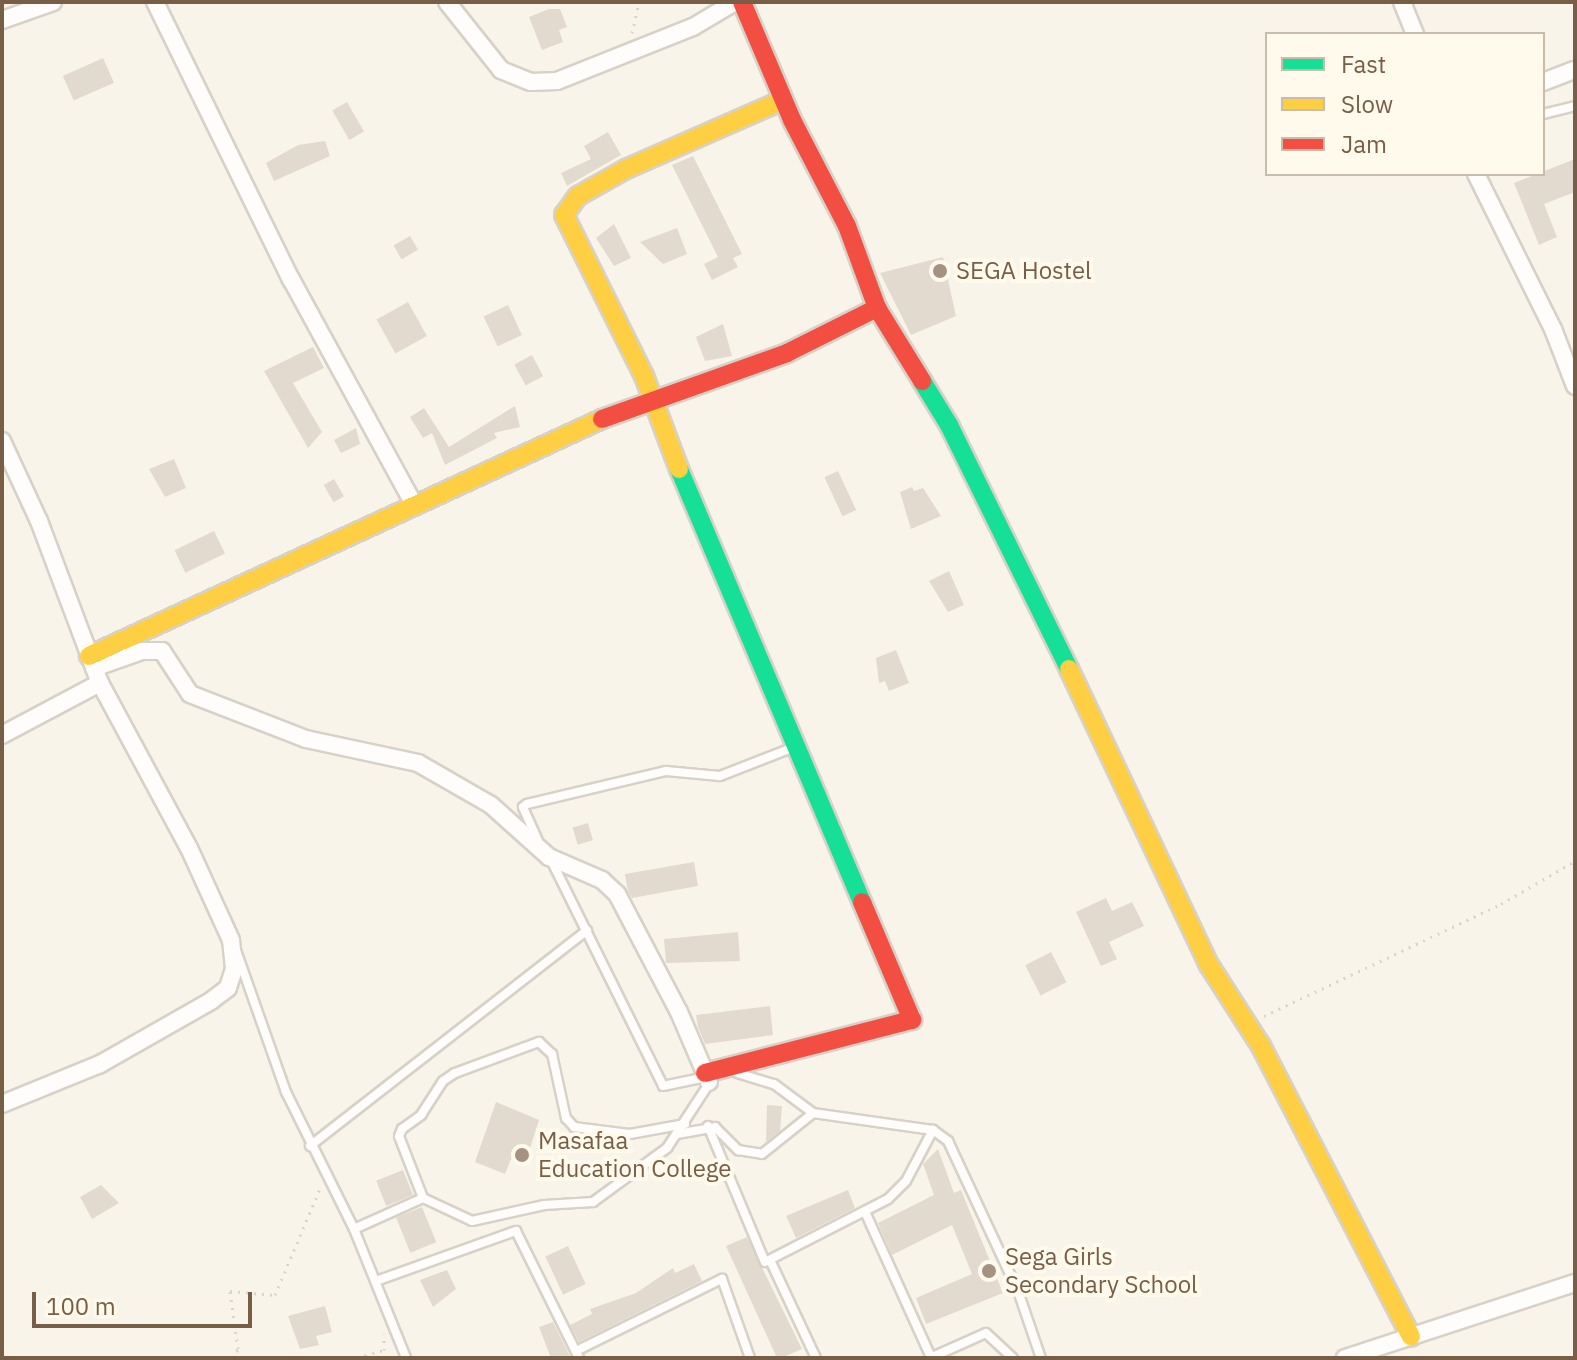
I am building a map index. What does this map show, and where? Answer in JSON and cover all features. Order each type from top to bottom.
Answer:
[{"type":"street","points":[[2,20],[53,2]]},
{"type":"street","points":[[155,2],[291,279],[415,506]]},
{"type":"street","points":[[447,2],[501,70],[531,82],[557,81],[693,27],[735,2]]},
{"type":"street","points":[[742,2],[783,100],[847,226],[877,308],[949,425],[1191,919],[1209,965],[1249,1026],[1411,1337]]},
{"type":"street","points":[[1402,2],[1414,32]]},
{"type":"street","points":[[1545,81],[1575,70]]},
{"type":"street","points":[[95,669],[142,651],[162,651],[190,694],[306,739],[418,763],[491,805],[547,855],[602,880],[617,894],[679,1012],[707,1077],[912,1021],[701,527],[620,321],[568,230],[564,215],[569,204],[661,152],[783,100]]},
{"type":"street","points":[[1477,176],[1553,329],[1575,386]]},
{"type":"street","points":[[2,735],[95,669],[415,506],[567,432],[787,353],[877,308]]},
{"type":"street","points":[[2,441],[39,521],[95,669],[189,848],[231,940],[234,979],[211,1001],[100,1064],[2,1104]]},
{"type":"street","points":[[1345,1358],[1575,1283]]},
{"type":"lane","points":[[1545,114],[1575,106]]},
{"type":"lane","points":[[796,747],[720,776],[666,771],[523,807],[663,1086],[726,1074],[762,1078],[813,1113],[933,1130],[959,1158],[1041,1358]]},
{"type":"lane","points":[[310,1146],[587,930]]},
{"type":"lane","points":[[231,940],[310,1146],[354,1229],[406,1358]]},
{"type":"lane","points":[[685,1124],[630,1134],[574,1127],[566,1118],[552,1054],[539,1042],[455,1073],[443,1081],[421,1115],[402,1129],[399,1136],[423,1198],[472,1221],[544,1205],[593,1202],[677,1134],[685,1124],[707,1077]]},
{"type":"lane","points":[[677,1134],[708,1126],[718,1129],[738,1150],[762,1154],[813,1113]]},
{"type":"lane","points":[[708,1126],[739,1209],[751,1222],[765,1262],[866,1214],[906,1181],[933,1130]]},
{"type":"lane","points":[[354,1229],[423,1198]]},
{"type":"lane","points":[[866,1214],[930,1358],[986,1333],[1013,1358]]},
{"type":"lane","points":[[376,1281],[514,1230],[578,1355],[722,1279],[750,1358]]},
{"type":"lane","points":[[770,1260],[816,1358]]},
{"type":"path","points":[[629,51],[639,2]]},
{"type":"path","points":[[1249,1026],[1501,904],[1575,861]]},
{"type":"path","points":[[232,1358],[238,1349],[230,1291],[275,1295],[326,1174]]},
{"type":"path","points":[[357,1358],[384,1350],[383,1322]]},
{"type":"building","points":[[549,9],[560,9],[567,27],[559,30],[563,42],[542,50],[529,17]]},
{"type":"building","points":[[103,58],[114,83],[74,101],[63,76]]},
{"type":"building","points":[[347,102],[364,131],[349,140],[332,110]]},
{"type":"building","points":[[608,132],[621,155],[567,186],[561,173],[591,159],[584,146]]},
{"type":"building","points":[[325,141],[330,156],[274,181],[266,163],[298,145]]},
{"type":"building","points":[[693,156],[742,254],[733,258],[738,267],[712,280],[704,264],[718,257],[672,165]]},
{"type":"building","points":[[1575,159],[1575,192],[1544,204],[1557,237],[1539,245],[1514,183],[1532,176],[1545,176],[1545,171]]},
{"type":"building","points":[[614,224],[631,258],[614,266],[596,238]]},
{"type":"building","points":[[677,228],[687,254],[663,264],[640,242]]},
{"type":"building","points":[[410,236],[418,250],[402,259],[394,245]]},
{"type":"building","points":[[943,257],[956,316],[911,335],[880,273]]},
{"type":"building","points":[[408,302],[427,336],[395,354],[377,319]]},
{"type":"building","points":[[508,305],[522,335],[497,346],[484,316]]},
{"type":"building","points":[[723,324],[732,356],[705,361],[696,337]]},
{"type":"building","points":[[313,347],[324,368],[293,383],[322,432],[308,448],[264,371]]},
{"type":"building","points":[[532,355],[543,376],[526,386],[514,364]]},
{"type":"building","points":[[515,406],[520,427],[494,433],[497,438],[445,465],[432,433],[423,438],[410,417],[424,408],[449,447]]},
{"type":"building","points":[[356,428],[360,444],[341,453],[334,440]]},
{"type":"building","points":[[174,459],[186,488],[165,497],[149,469]]},
{"type":"building","points":[[838,471],[856,510],[843,516],[824,477]]},
{"type":"building","points":[[334,479],[344,496],[334,502],[324,485]]},
{"type":"building","points":[[912,487],[914,491],[923,488],[941,516],[911,529],[900,492]]},
{"type":"building","points":[[214,531],[225,553],[185,573],[174,550]]},
{"type":"building","points":[[949,571],[964,605],[948,612],[929,581]]},
{"type":"building","points":[[896,650],[909,683],[889,691],[885,681],[879,683],[876,658]]},
{"type":"building","points":[[588,823],[593,840],[578,845],[573,827]]},
{"type":"building","points":[[694,862],[698,886],[632,898],[628,892],[625,874]]},
{"type":"building","points":[[1106,898],[1112,911],[1132,902],[1144,926],[1109,942],[1117,959],[1101,966],[1076,912]]},
{"type":"building","points":[[738,932],[740,961],[666,963],[664,939]]},
{"type":"building","points":[[1051,952],[1066,982],[1041,995],[1025,965]]},
{"type":"building","points":[[770,1006],[773,1035],[705,1044],[696,1015]]},
{"type":"building","points":[[496,1102],[539,1120],[525,1164],[511,1159],[505,1174],[475,1162]]},
{"type":"building","points":[[767,1105],[782,1106],[780,1131],[766,1142]]},
{"type":"building","points":[[938,1149],[954,1193],[961,1190],[1003,1293],[926,1324],[916,1298],[972,1274],[952,1225],[892,1255],[878,1223],[934,1195],[923,1164]]},
{"type":"building","points":[[403,1170],[413,1195],[386,1206],[376,1181]]},
{"type":"building","points":[[101,1185],[119,1203],[92,1219],[80,1197]]},
{"type":"building","points":[[848,1190],[855,1208],[796,1238],[786,1216]]},
{"type":"building","points":[[422,1207],[436,1242],[410,1253],[396,1217]]},
{"type":"building","points":[[747,1237],[802,1349],[781,1358],[777,1358],[726,1246]]},
{"type":"building","points":[[568,1246],[586,1284],[563,1295],[545,1257]]},
{"type":"building","points":[[694,1264],[702,1281],[579,1342],[570,1325],[592,1314],[590,1309],[636,1293],[673,1268],[675,1273]]},
{"type":"building","points":[[447,1270],[456,1289],[433,1307],[420,1280]]},
{"type":"building","points":[[325,1306],[332,1332],[316,1336],[319,1345],[300,1349],[288,1316]]},
{"type":"building","points":[[553,1322],[571,1358],[551,1358],[539,1327]]},
{"type":"traffic: fast","points":[[922,381],[949,425],[1069,669]]},
{"type":"traffic: fast","points":[[679,469],[862,902]]},
{"type":"traffic: slow","points":[[679,469],[644,376],[564,215],[578,196],[626,169],[783,100]]},
{"type":"traffic: slow","points":[[89,656],[602,419]]},
{"type":"traffic: slow","points":[[1069,669],[1209,965],[1261,1046],[1411,1337]]},
{"type":"traffic: jam","points":[[742,2],[792,120],[847,226],[877,308],[922,381]]},
{"type":"traffic: jam","points":[[602,419],[787,353],[877,308]]},
{"type":"traffic: jam","points":[[705,1073],[912,1020],[862,902]]},
{"type":"place","name":"SEGA Hostel","points":[[940,271]]},
{"type":"place","name":"Masafaa Education College","points":[[522,1155]]},
{"type":"place","name":"Sega Girls Secondary School","points":[[989,1271]]}]
